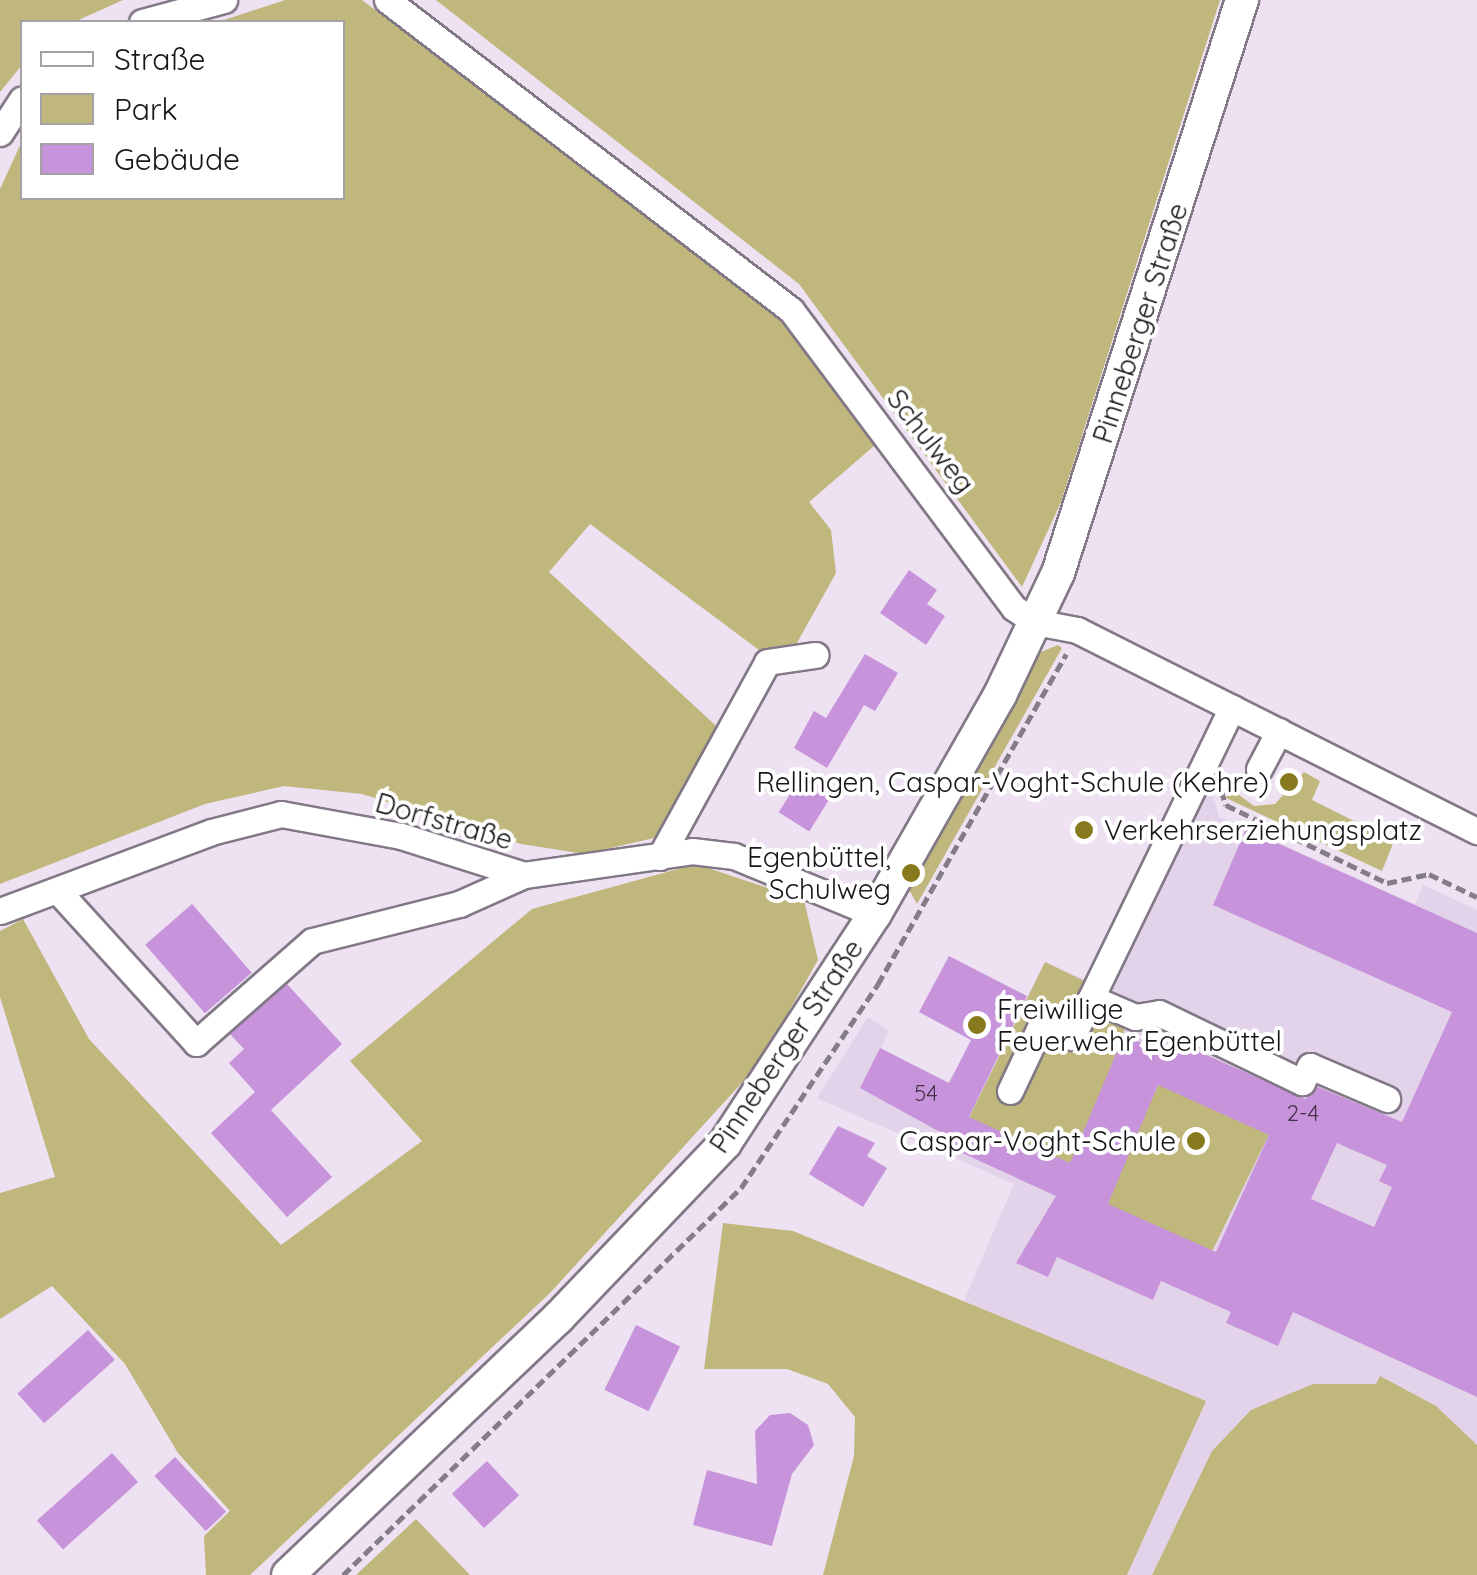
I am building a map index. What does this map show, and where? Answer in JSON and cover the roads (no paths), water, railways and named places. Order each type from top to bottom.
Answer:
[{"type":"main road","name":"Pinneberger Straße","points":[[288,1575],[558,1318],[725,1142],[875,914],[1035,622],[1070,543],[1242,0]]},
{"type":"street","points":[[149,20],[224,0]]},
{"type":"street","name":"Schulweg","points":[[387,0],[791,310],[1014,608],[1035,622],[1076,630],[1477,832]]},
{"type":"street","points":[[0,134],[20,102]]},
{"type":"street","points":[[660,857],[768,662],[814,655]]},
{"type":"street","points":[[1010,1091],[1042,1023],[1072,1037],[1232,708]]},
{"type":"street","points":[[1259,769],[1279,732]]},
{"type":"street","name":"Dorfstraße","points":[[0,912],[280,814],[401,836],[524,875],[660,857],[734,856],[875,914]]},
{"type":"street","points":[[56,890],[196,1043],[312,940],[458,904],[524,875]]},
{"type":"street","points":[[1091,998],[1136,1017],[1159,1013],[1302,1082],[1310,1066],[1386,1100]]},
{"type":"place","name":"Rellingen, Caspar-Voght-Schule (Kehre)","points":[[1289,782]]},
{"type":"place","name":"Verkehrserziehungsplatz","points":[[1084,830]]},
{"type":"place","name":"Egenbüttel, Schulweg","points":[[911,873]]},
{"type":"place","name":"Freiwillige Feuerwehr Egenbüttel","points":[[977,1025]]},
{"type":"place","name":"Caspar-Voght-Schule","points":[[1196,1141]]}]
